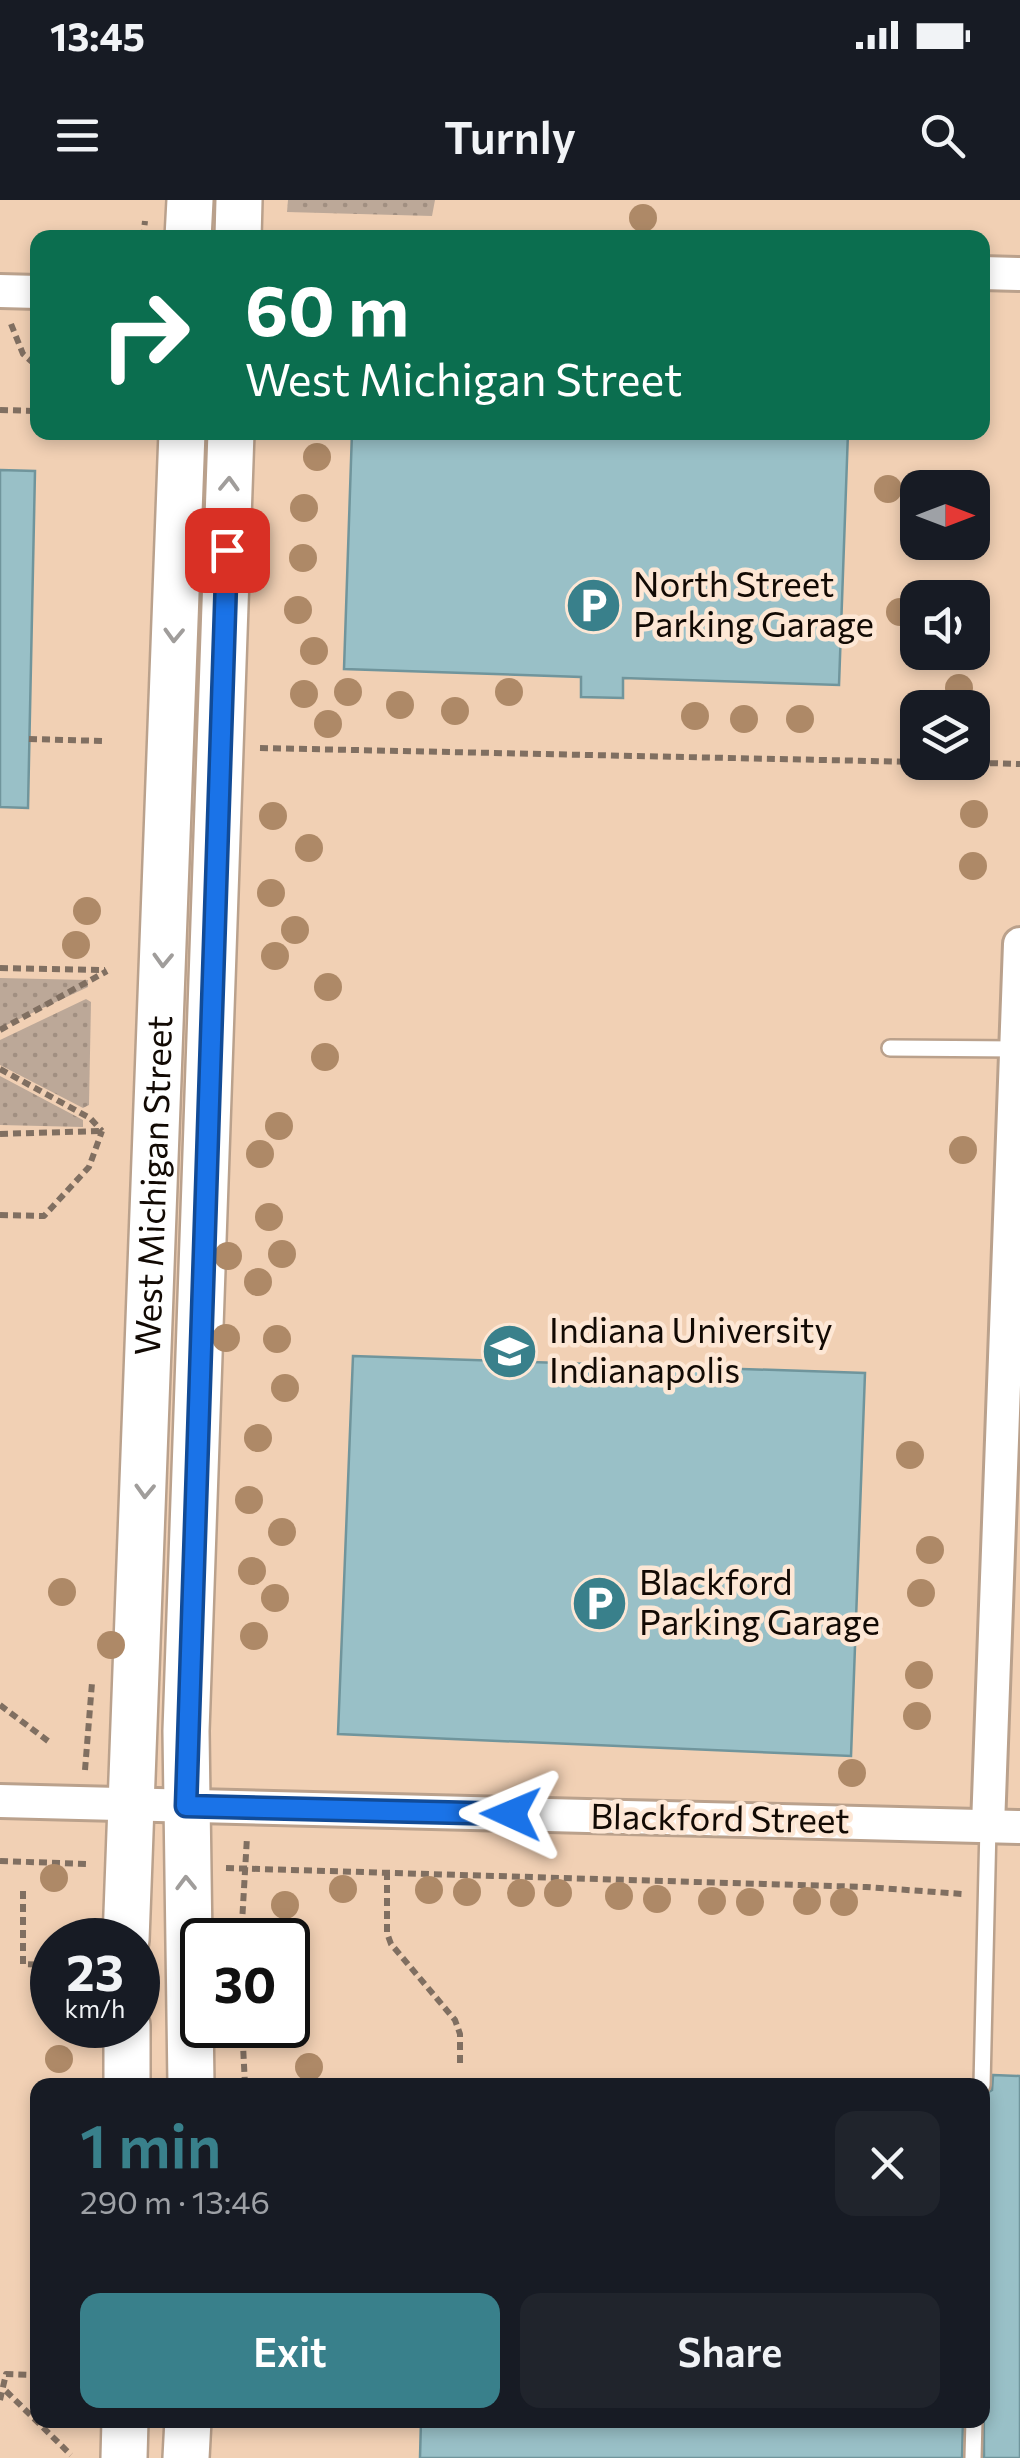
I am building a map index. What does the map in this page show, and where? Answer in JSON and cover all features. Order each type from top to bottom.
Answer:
[{"type":"main road","points":[[188,230],[190,200]]},
{"type":"main road","points":[[238,230],[239,200]]},
{"type":"main road","name":"West Michigan Street","points":[[127,1918],[182,440]]},
{"type":"main road","name":"West Michigan Street","points":[[192,2078],[186,1806],[231,440]]},
{"type":"main road","points":[[127,2048],[127,2078]]},
{"type":"main road","points":[[124,2458],[125,2428]]},
{"type":"main road","points":[[186,2458],[188,2428]]},
{"type":"street","points":[[990,273],[1020,274]]},
{"type":"street","points":[[1004,1827],[1020,944]]},
{"type":"street","name":"Blackford Street","points":[[0,1801],[1004,1827]]},
{"type":"lane","points":[[890,1048],[1018,1049]]},
{"type":"lane","points":[[982,2078],[986,1894],[1004,1827]]},
{"type":"lane","points":[[972,2458],[974,2428]]},
{"type":"path","points":[[16,297],[12,334],[30,357]]},
{"type":"path","points":[[0,410],[30,410]]},
{"type":"path","points":[[30,740],[104,741]]},
{"type":"path","points":[[260,748],[900,762]]},
{"type":"path","points":[[990,763],[1020,764]]},
{"type":"path","points":[[0,968],[106,970],[0,1030]]},
{"type":"path","points":[[0,1069],[90,1118],[102,1131]]},
{"type":"path","points":[[0,1134],[102,1131]]},
{"type":"path","points":[[0,1215],[44,1216],[89,1167],[102,1131]]},
{"type":"path","points":[[85,1778],[90,1702]]},
{"type":"path","points":[[0,1705],[48,1741]]},
{"type":"path","points":[[243,1918],[247,1834]]},
{"type":"path","points":[[0,1861],[98,1864]]},
{"type":"path","points":[[222,1868],[986,1894]]},
{"type":"path","points":[[386,1872],[386,1932],[454,2020],[460,2034],[460,2064]]},
{"type":"path","points":[[23,1891],[23,1964],[30,1964]]},
{"type":"path","points":[[243,2048],[244,2078]]},
{"type":"path","points":[[0,2400],[6,2391],[6,2374],[30,2375]]},
{"type":"path","points":[[6,2391],[30,2414]]},
{"type":"path","points":[[44,2428],[71,2454]]},
{"type":"shaded area","name":"Indiana University Indianapolis","points":[[0,200],[1020,200],[1020,2458],[0,2458]]},
{"type":"shaded area","points":[[288,200],[435,200],[432,216],[287,212]]},
{"type":"shaded area","points":[[199,440],[213,440],[203,731],[189,732]]},
{"type":"shaded area","points":[[0,978],[88,980],[88,987],[0,1028]]},
{"type":"shaded area","points":[[86,999],[91,1002],[89,1105],[83,1108],[0,1065],[0,1040]]},
{"type":"shaded area","points":[[0,1076],[83,1120],[83,1127],[0,1125]]},
{"type":"building","name":"North Street Parking Garage","points":[[352,440],[848,440],[839,685],[623,678],[623,698],[581,697],[581,677],[344,669]]},
{"type":"building","points":[[0,470],[35,471],[28,808],[0,807]]},
{"type":"building","name":"Blackford Parking Garage","points":[[353,1356],[865,1373],[851,1756],[338,1734]]},
{"type":"building","points":[[993,2075],[1020,2076],[1020,2458],[984,2458],[984,2428],[990,2428]]},
{"type":"building","points":[[421,2428],[963,2428],[962,2458],[420,2458]]},
{"type":"place","name":"North Street Parking Garage","points":[[594,605]]},
{"type":"place","name":"Indiana University Indianapolis","points":[[510,1351]]},
{"type":"place","name":"Blackford Parking Garage","points":[[600,1603]]},
{"type":"route","points":[[227,550],[186,1806],[511,1814]]}]
